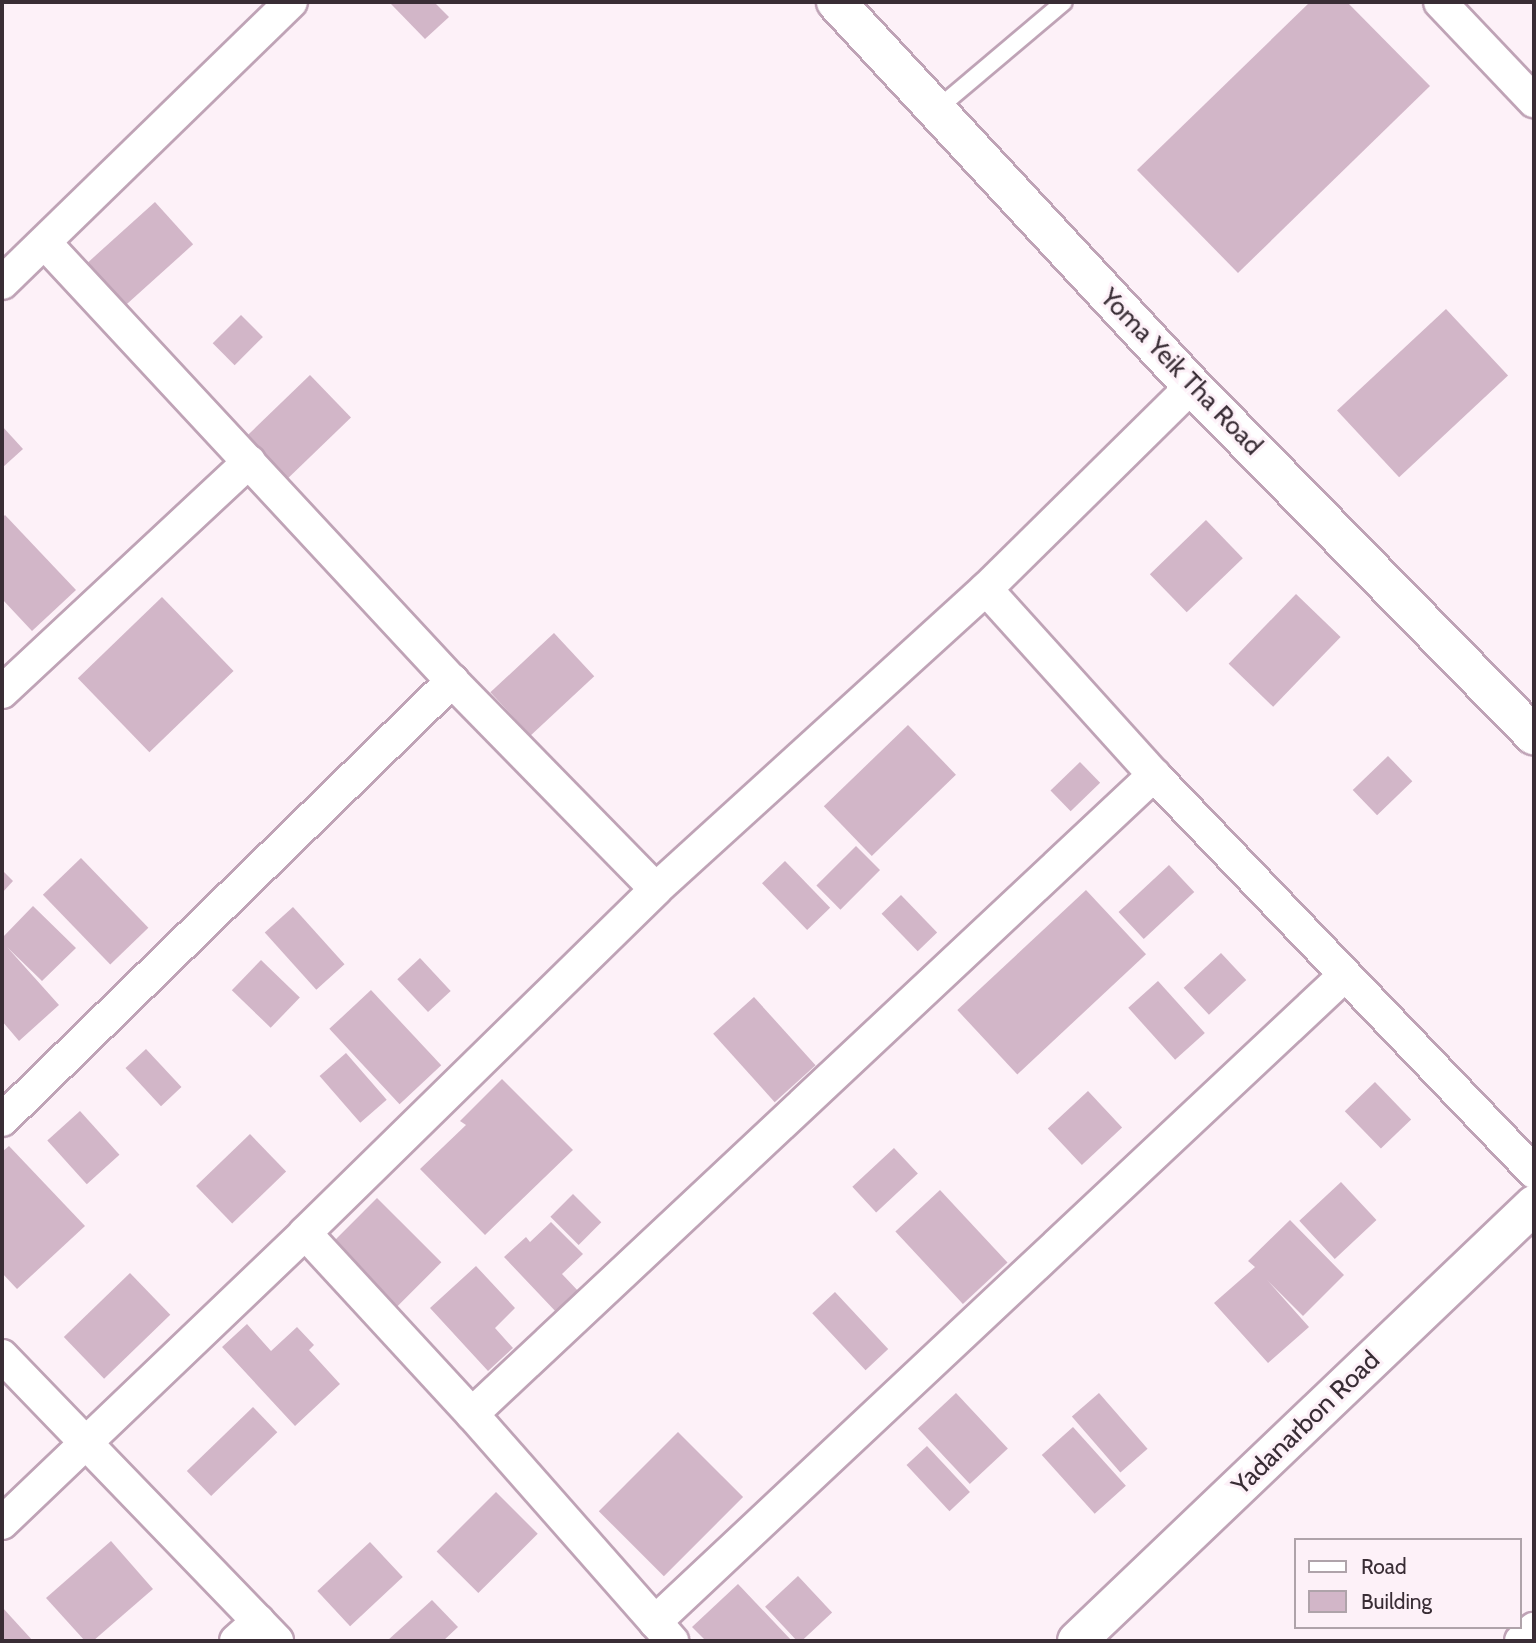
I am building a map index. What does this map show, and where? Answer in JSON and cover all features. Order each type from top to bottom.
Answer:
[{"type":"street","points":[[2,283],[291,2]]},
{"type":"street","name":"Yoma Yeik Tha Road","points":[[836,2],[1192,386],[1534,735]]},
{"type":"street","points":[[1440,2],[1534,101]]},
{"type":"street","points":[[45,243],[452,681],[656,889]]},
{"type":"street","points":[[2,1523],[305,1233],[656,889],[986,589],[1192,386]]},
{"type":"street","points":[[2,692],[249,462]]},
{"type":"street","points":[[986,589],[1154,775],[1534,1172]]},
{"type":"street","points":[[2,1120],[452,681]]},
{"type":"street","points":[[472,1414],[1154,775]]},
{"type":"street","points":[[305,1233],[472,1414],[663,1632],[1345,975]]},
{"type":"street","name":"Yadanarbon Road","points":[[1077,1641],[1534,1205]]},
{"type":"street","points":[[2,1356],[85,1442],[257,1635]]},
{"type":"street","points":[[1521,1641],[1534,1629]]},
{"type":"lane","points":[[936,110],[1064,2]]},
{"type":"building","points":[[434,2],[449,17],[425,39],[391,4]]},
{"type":"building","points":[[1310,2],[1347,2],[1430,86],[1238,273],[1137,170]]},
{"type":"building","points":[[155,202],[193,244],[126,305],[87,263]]},
{"type":"building","points":[[1446,309],[1508,376],[1399,477],[1337,411]]},
{"type":"building","points":[[241,315],[263,337],[235,365],[213,343]]},
{"type":"building","points":[[310,375],[351,417],[287,479],[246,437]]},
{"type":"building","points":[[2,426],[23,449],[2,468]]},
{"type":"building","points":[[5,515],[76,590],[32,631],[2,599],[2,518]]},
{"type":"building","points":[[1206,520],[1243,558],[1187,612],[1150,574]]},
{"type":"building","points":[[1296,594],[1341,637],[1273,707],[1229,664]]},
{"type":"building","points":[[162,597],[234,671],[149,752],[78,678]]},
{"type":"building","points":[[554,633],[594,676],[531,735],[490,692]]},
{"type":"building","points":[[908,725],[956,775],[872,856],[824,806]]},
{"type":"building","points":[[1388,756],[1412,781],[1377,815],[1353,790]]},
{"type":"building","points":[[1080,762],[1100,783],[1071,811],[1051,790]]},
{"type":"building","points":[[856,846],[880,870],[840,910],[816,886]]},
{"type":"building","points":[[81,858],[148,928],[110,965],[43,895]]},
{"type":"building","points":[[785,861],[830,908],[807,930],[762,883]]},
{"type":"building","points":[[1169,865],[1194,892],[1144,939],[1119,912]]},
{"type":"building","points":[[2,870],[13,881],[2,893]]},
{"type":"building","points":[[1086,890],[1146,954],[1017,1074],[957,1010]]},
{"type":"building","points":[[901,895],[937,932],[918,951],[882,914]]},
{"type":"building","points":[[33,906],[76,948],[42,981],[7,947],[59,1005],[19,1041],[2,1021],[2,938]]},
{"type":"building","points":[[293,907],[345,964],[316,990],[265,932]]},
{"type":"building","points":[[1221,953],[1246,980],[1209,1015],[1184,988]]},
{"type":"building","points":[[420,958],[451,991],[428,1012],[397,979]]},
{"type":"building","points":[[261,960],[300,998],[271,1028],[232,990]]},
{"type":"building","points":[[1158,981],[1205,1033],[1175,1060],[1128,1008]]},
{"type":"building","points":[[371,990],[441,1065],[400,1104],[329,1029]]},
{"type":"building","points":[[754,997],[816,1065],[775,1102],[713,1034]]},
{"type":"building","points":[[146,1049],[181,1087],[161,1106],[126,1068]]},
{"type":"building","points":[[346,1053],[387,1100],[360,1123],[320,1076]]},
{"type":"building","points":[[502,1079],[573,1150],[485,1235],[420,1169],[466,1125],[460,1121]]},
{"type":"building","points":[[1375,1082],[1411,1119],[1381,1149],[1345,1111]]},
{"type":"building","points":[[1088,1091],[1122,1128],[1082,1165],[1048,1129]]},
{"type":"building","points":[[80,1111],[119,1155],[87,1184],[47,1140]]},
{"type":"building","points":[[250,1134],[286,1171],[232,1224],[196,1186]]},
{"type":"building","points":[[9,1146],[85,1226],[17,1289],[2,1273],[2,1152]]},
{"type":"building","points":[[894,1148],[918,1174],[876,1212],[852,1187]]},
{"type":"building","points":[[1341,1182],[1376,1220],[1335,1259],[1299,1221]]},
{"type":"building","points":[[940,1190],[1008,1262],[963,1304],[895,1232]]},
{"type":"building","points":[[573,1194],[601,1222],[579,1245],[550,1217]]},
{"type":"building","points":[[377,1198],[441,1262],[394,1310],[330,1245]]},
{"type":"building","points":[[1290,1220],[1344,1275],[1303,1316],[1267,1280],[1309,1327],[1268,1363],[1214,1303],[1255,1267],[1248,1261]]},
{"type":"building","points":[[551,1222],[583,1254],[562,1274],[580,1293],[558,1314],[504,1257],[526,1237],[530,1242]]},
{"type":"building","points":[[476,1266],[515,1308],[495,1328],[513,1348],[488,1371],[430,1308]]},
{"type":"building","points":[[130,1273],[170,1315],[104,1379],[64,1337]]},
{"type":"building","points":[[835,1292],[888,1349],[866,1370],[812,1313]]},
{"type":"building","points":[[247,1324],[271,1351],[297,1327],[314,1345],[309,1350],[340,1384],[295,1426],[222,1347]]},
{"type":"building","points":[[956,1393],[1008,1449],[970,1484],[918,1428]]},
{"type":"building","points":[[1099,1393],[1148,1449],[1120,1472],[1072,1417]]},
{"type":"building","points":[[253,1407],[277,1432],[211,1496],[187,1471]]},
{"type":"building","points":[[1073,1427],[1126,1486],[1095,1514],[1042,1455]]},
{"type":"building","points":[[678,1432],[743,1497],[664,1576],[599,1511]]},
{"type":"building","points":[[927,1446],[970,1492],[949,1511],[907,1465]]},
{"type":"building","points":[[496,1492],[538,1534],[478,1593],[437,1551]]},
{"type":"building","points":[[111,1541],[153,1589],[93,1641],[85,1641],[46,1598]]},
{"type":"building","points":[[370,1542],[403,1577],[350,1626],[317,1591]]},
{"type":"building","points":[[798,1576],[832,1613],[802,1641],[797,1641],[765,1607]]},
{"type":"building","points":[[738,1584],[792,1641],[706,1641],[692,1627]]},
{"type":"building","points":[[432,1600],[458,1627],[443,1641],[387,1641]]},
{"type":"building","points":[[2,1607],[33,1641],[2,1641]]}]
